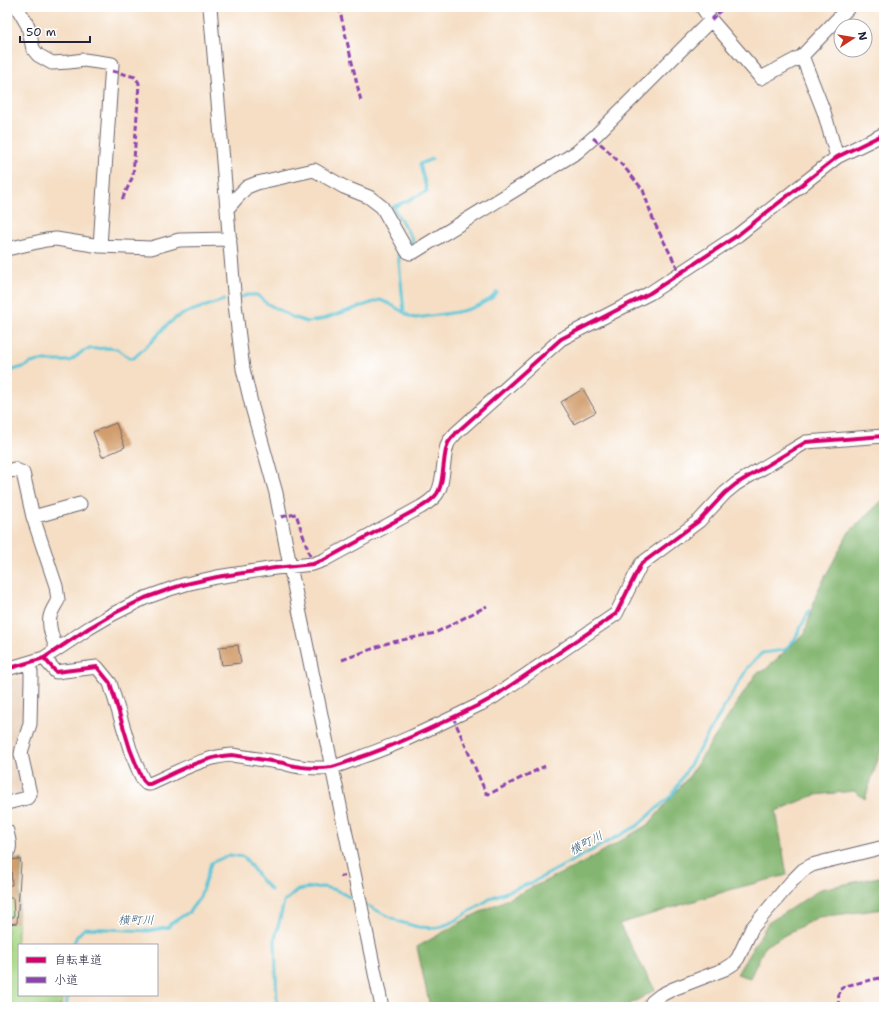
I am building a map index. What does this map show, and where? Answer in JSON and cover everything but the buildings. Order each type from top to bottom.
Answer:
[{"type":"street","points":[[17,7],[28,26],[33,49],[38,55],[52,63],[84,60],[112,64],[100,246]]},
{"type":"street","points":[[210,7],[235,304],[243,369],[276,493],[361,912],[382,1007]]},
{"type":"street","points":[[702,7],[711,20],[761,78],[802,56],[848,7]]},
{"type":"street","points":[[227,209],[247,187],[257,183],[314,170],[344,187],[370,197],[382,207],[407,251],[410,253],[414,252],[576,152],[594,138],[711,20]]},
{"type":"street","points":[[802,56],[824,112],[837,157]]},
{"type":"street","points":[[7,669],[44,658],[95,624],[148,597],[173,588],[217,577],[313,564],[324,560],[421,507],[436,496],[440,489],[448,442],[456,433],[561,339],[650,293],[680,274],[738,236],[837,157],[884,134]]},
{"type":"street","points":[[7,249],[56,239],[100,246],[152,248],[179,240],[230,239]]},
{"type":"street","points":[[44,658],[56,672],[96,667],[110,683],[130,749],[143,780],[147,784],[203,760],[224,755],[232,755],[303,767],[332,767],[372,753],[481,704],[605,622],[616,614],[641,564],[699,521],[725,493],[736,484],[806,442],[884,436]]},
{"type":"street","points":[[7,472],[14,469],[23,473],[33,517],[56,586],[58,600],[49,619],[52,640],[57,649]]},
{"type":"street","points":[[33,517],[80,504]]},
{"type":"street","points":[[7,803],[27,798],[30,794],[21,754],[30,724],[32,680],[28,664]]},
{"type":"street","points":[[7,831],[10,847],[7,853]]},
{"type":"street","points":[[650,1007],[652,1002],[673,989],[725,969],[733,964],[738,958],[752,928],[788,885],[803,870],[812,865],[884,847]]},
{"type":"shaded area","points":[[20,678],[25,682],[23,791],[21,795],[7,799],[7,680]]},
{"type":"green space","points":[[884,499],[884,741],[865,799],[854,791],[815,795],[776,811],[787,875],[733,889],[619,924],[655,990],[625,1007],[430,1007],[417,947],[472,916],[583,863],[649,824],[690,775],[756,674],[766,669],[805,633],[817,592],[849,532]]},
{"type":"green space","points":[[22,859],[16,948],[18,948],[18,996],[62,996],[62,1004],[59,1007],[7,1007],[7,860]]},
{"type":"green space","points":[[884,876],[884,909],[818,917],[765,946],[750,978],[737,974],[768,923],[821,889]]},
{"type":"waterway","points":[[407,245],[413,240],[393,207],[427,191],[420,164],[432,159]]},
{"type":"waterway","points":[[403,248],[398,252],[404,312]]},
{"type":"waterway","points":[[241,297],[257,295],[266,303],[292,317],[307,322],[320,320],[380,300],[390,304],[411,317],[416,318],[452,313],[477,306],[490,299],[497,292]]},
{"type":"waterway","points":[[7,372],[39,361],[70,361],[83,351],[89,349],[117,349],[129,358],[132,358],[135,357],[177,317],[224,300]]},
{"type":"waterway","name":"横町川","points":[[364,904],[400,922],[418,927],[436,928],[451,923],[493,897],[533,882],[637,826],[672,795],[748,667],[762,653],[785,650],[795,639],[809,611]]},
{"type":"waterway","name":"横町川","points":[[73,944],[77,936],[85,928],[149,931],[169,927],[170,924],[189,912],[200,897],[211,863],[229,855],[244,857],[262,881],[271,890]]},
{"type":"waterway","points":[[277,1007],[275,939],[284,902],[298,890],[323,887],[336,890],[355,900]]},
{"type":"waterway","name":"横町川","points":[[66,1007],[68,996]]},
{"type":"marked path","points":[[339,7],[361,101]]},
{"type":"marked path","points":[[711,20],[724,7]]},
{"type":"marked path","points":[[112,71],[135,77],[139,83],[133,176],[121,202]]},
{"type":"marked path","points":[[593,138],[625,168],[643,190],[654,222],[680,273]]},
{"type":"marked path","points":[[281,517],[296,514],[310,556]]},
{"type":"marked path","points":[[342,660],[388,643],[435,633],[487,606]]},
{"type":"marked path","points":[[453,717],[486,793],[489,794],[545,766]]},
{"type":"marked path","points":[[340,876],[345,876]]},
{"type":"marked path","points":[[838,1007],[839,990],[845,986],[884,977]]},
{"type":"cycle path","points":[[7,669],[44,658],[89,628],[145,598],[186,584],[217,577],[313,564],[324,560],[421,507],[433,499],[439,490],[446,449],[451,439],[561,339],[650,293],[738,235],[837,157],[884,134]]},
{"type":"cycle path","points":[[44,658],[56,672],[97,667],[110,683],[130,749],[143,780],[147,784],[211,758],[232,755],[308,768],[332,767],[405,740],[481,704],[616,614],[641,564],[699,521],[725,493],[736,484],[806,442],[884,436]]}]
